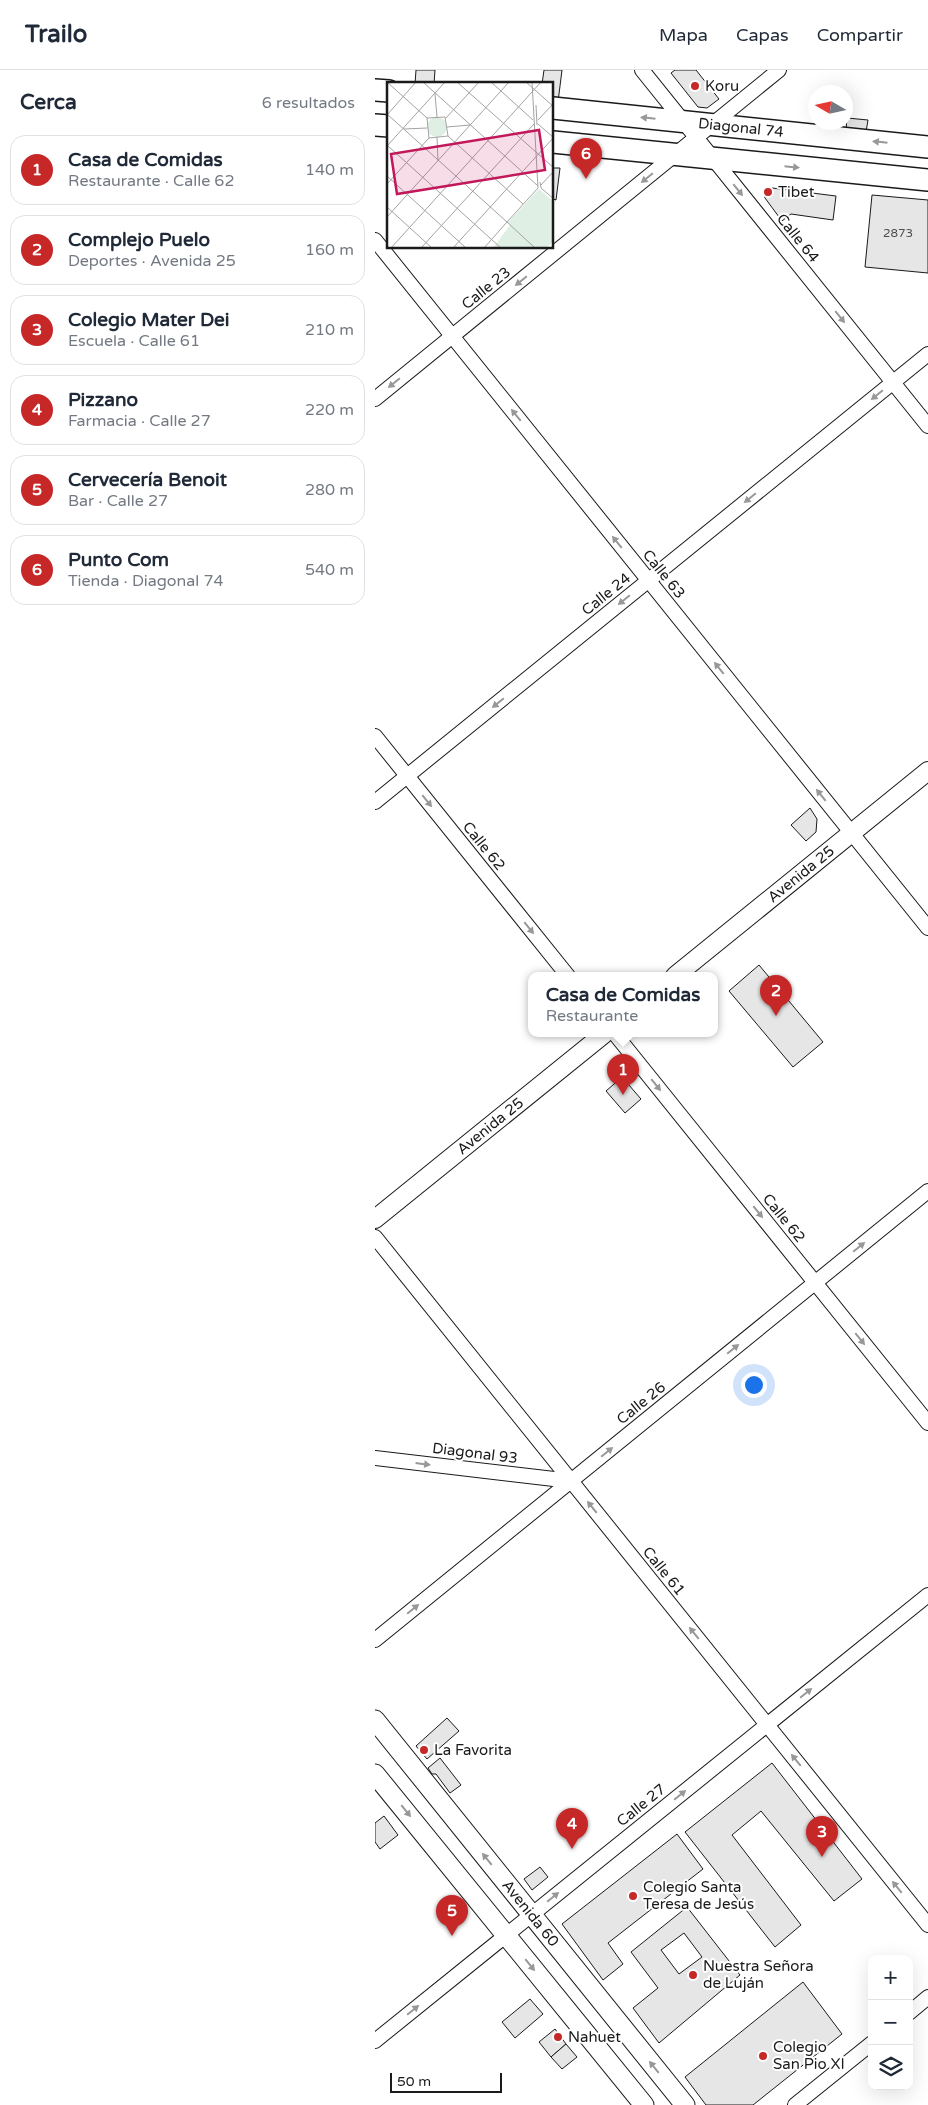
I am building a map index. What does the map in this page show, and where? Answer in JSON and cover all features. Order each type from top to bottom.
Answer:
[{"type":"main road","name":"Diagonal 74","points":[[554,108],[697,128],[928,147]]},
{"type":"main road","points":[[554,142],[928,180]]},
{"type":"main road","name":"Avenida 60","points":[[375,1720],[685,2105]]},
{"type":"main road","points":[[375,1774],[644,2105]]},
{"type":"street","name":"Calle 64","points":[[642,70],[697,128],[713,159],[928,426]]},
{"type":"street","name":"Calle 23","points":[[375,399],[676,155],[697,128],[779,70]]},
{"type":"street","name":"Calle 63","points":[[375,240],[928,928]]},
{"type":"street","name":"Calle 24","points":[[375,802],[928,354]]},
{"type":"street","name":"Calle 62","points":[[375,736],[565,972]]},
{"type":"street","name":"Avenida 25","points":[[680,972],[928,771]]},
{"type":"street","name":"Avenida 25","points":[[375,1219],[600,1037]]},
{"type":"street","name":"Calle 62","points":[[617,1037],[928,1423]]},
{"type":"street","name":"Calle 26","points":[[375,1640],[928,1191]]},
{"type":"street","name":"Calle 61","points":[[375,1237],[928,1925]]},
{"type":"street","name":"Diagonal 93","points":[[375,1458],[571,1481]]},
{"type":"street","name":"Calle 27","points":[[375,2041],[928,1595]]},
{"type":"street","points":[[913,2010],[928,1997]]},
{"type":"street","points":[[795,2105],[870,2045]]},
{"type":"building","points":[[416,70],[435,70],[434,82],[415,82]]},
{"type":"building","points":[[544,70],[562,70],[558,102],[554,102],[554,82],[542,82]]},
{"type":"building","name":"Koru","points":[[675,70],[696,70],[719,99],[707,108],[698,107],[671,73]]},
{"type":"building","points":[[853,119],[868,120],[866,132],[846,130],[853,130]]},
{"type":"building","points":[[554,168],[560,168],[556,200],[554,199]]},
{"type":"building","points":[[772,188],[836,196],[833,220],[791,214],[782,221],[765,198],[764,193]]},
{"type":"building","points":[[872,195],[928,200],[928,273],[865,267]]},
{"type":"building","points":[[810,808],[817,819],[816,832],[806,841],[791,825]]},
{"type":"building","points":[[759,965],[823,1042],[793,1067],[729,991]]},
{"type":"building","points":[[622,1077],[641,1099],[625,1113],[606,1091]]},
{"type":"building","points":[[447,1718],[459,1731],[427,1759],[416,1746]]},
{"type":"building","points":[[440,1758],[461,1785],[450,1793],[436,1774],[432,1774],[428,1768]]},
{"type":"building","points":[[772,1763],[862,1879],[834,1901],[761,1811],[732,1835],[801,1925],[775,1947],[685,1832]]},
{"type":"building","points":[[384,1816],[398,1835],[380,1849],[375,1842],[375,1823]]},
{"type":"building","name":"Colegio Santa Teresa de Jesús","points":[[677,1834],[703,1869],[608,1943],[623,1964],[603,1980],[562,1924]]},
{"type":"building","points":[[540,1867],[548,1877],[532,1890],[524,1879]]},
{"type":"building","name":"Nuestra Señora de Luján","points":[[687,1907],[740,1975],[659,2043],[633,2008],[658,1988],[631,1952]],"holes":[[[684,1933],[702,1957],[679,1974],[661,1950]]]},
{"type":"building","name":"Colegio San Pio XI","points":[[803,1982],[842,2034],[753,2105],[706,2105],[685,2077]]},
{"type":"building","points":[[530,1999],[543,2014],[515,2038],[502,2022]]},
{"type":"building","points":[[555,2029],[566,2044],[551,2057],[539,2042]]},
{"type":"building","points":[[566,2044],[577,2057],[562,2069],[551,2057]]},
{"type":"place","name":"Koru","points":[[695,86]]},
{"type":"place","name":"Punto Com","points":[[586,179]]},
{"type":"place","name":"Tibet","points":[[768,192]]},
{"type":"place","name":"Complejo Puelo","points":[[776,1016]]},
{"type":"place","name":"Casa de Comidas","points":[[623,1095]]},
{"type":"place","name":"La Favorita","points":[[424,1750]]},
{"type":"place","name":"Pizzano","points":[[572,1849]]},
{"type":"place","name":"Colegio Mater Dei","points":[[822,1857]]},
{"type":"place","name":"Colegio Santa Teresa de Jesús","points":[[633,1896]]},
{"type":"place","name":"Cervecería Benoit","points":[[452,1936]]},
{"type":"place","name":"Nuestra Señora de Luján","points":[[693,1975]]},
{"type":"place","name":"Nahuet","points":[[558,2037]]},
{"type":"place","name":"Colegio San Pio XI","points":[[763,2056]]}]
